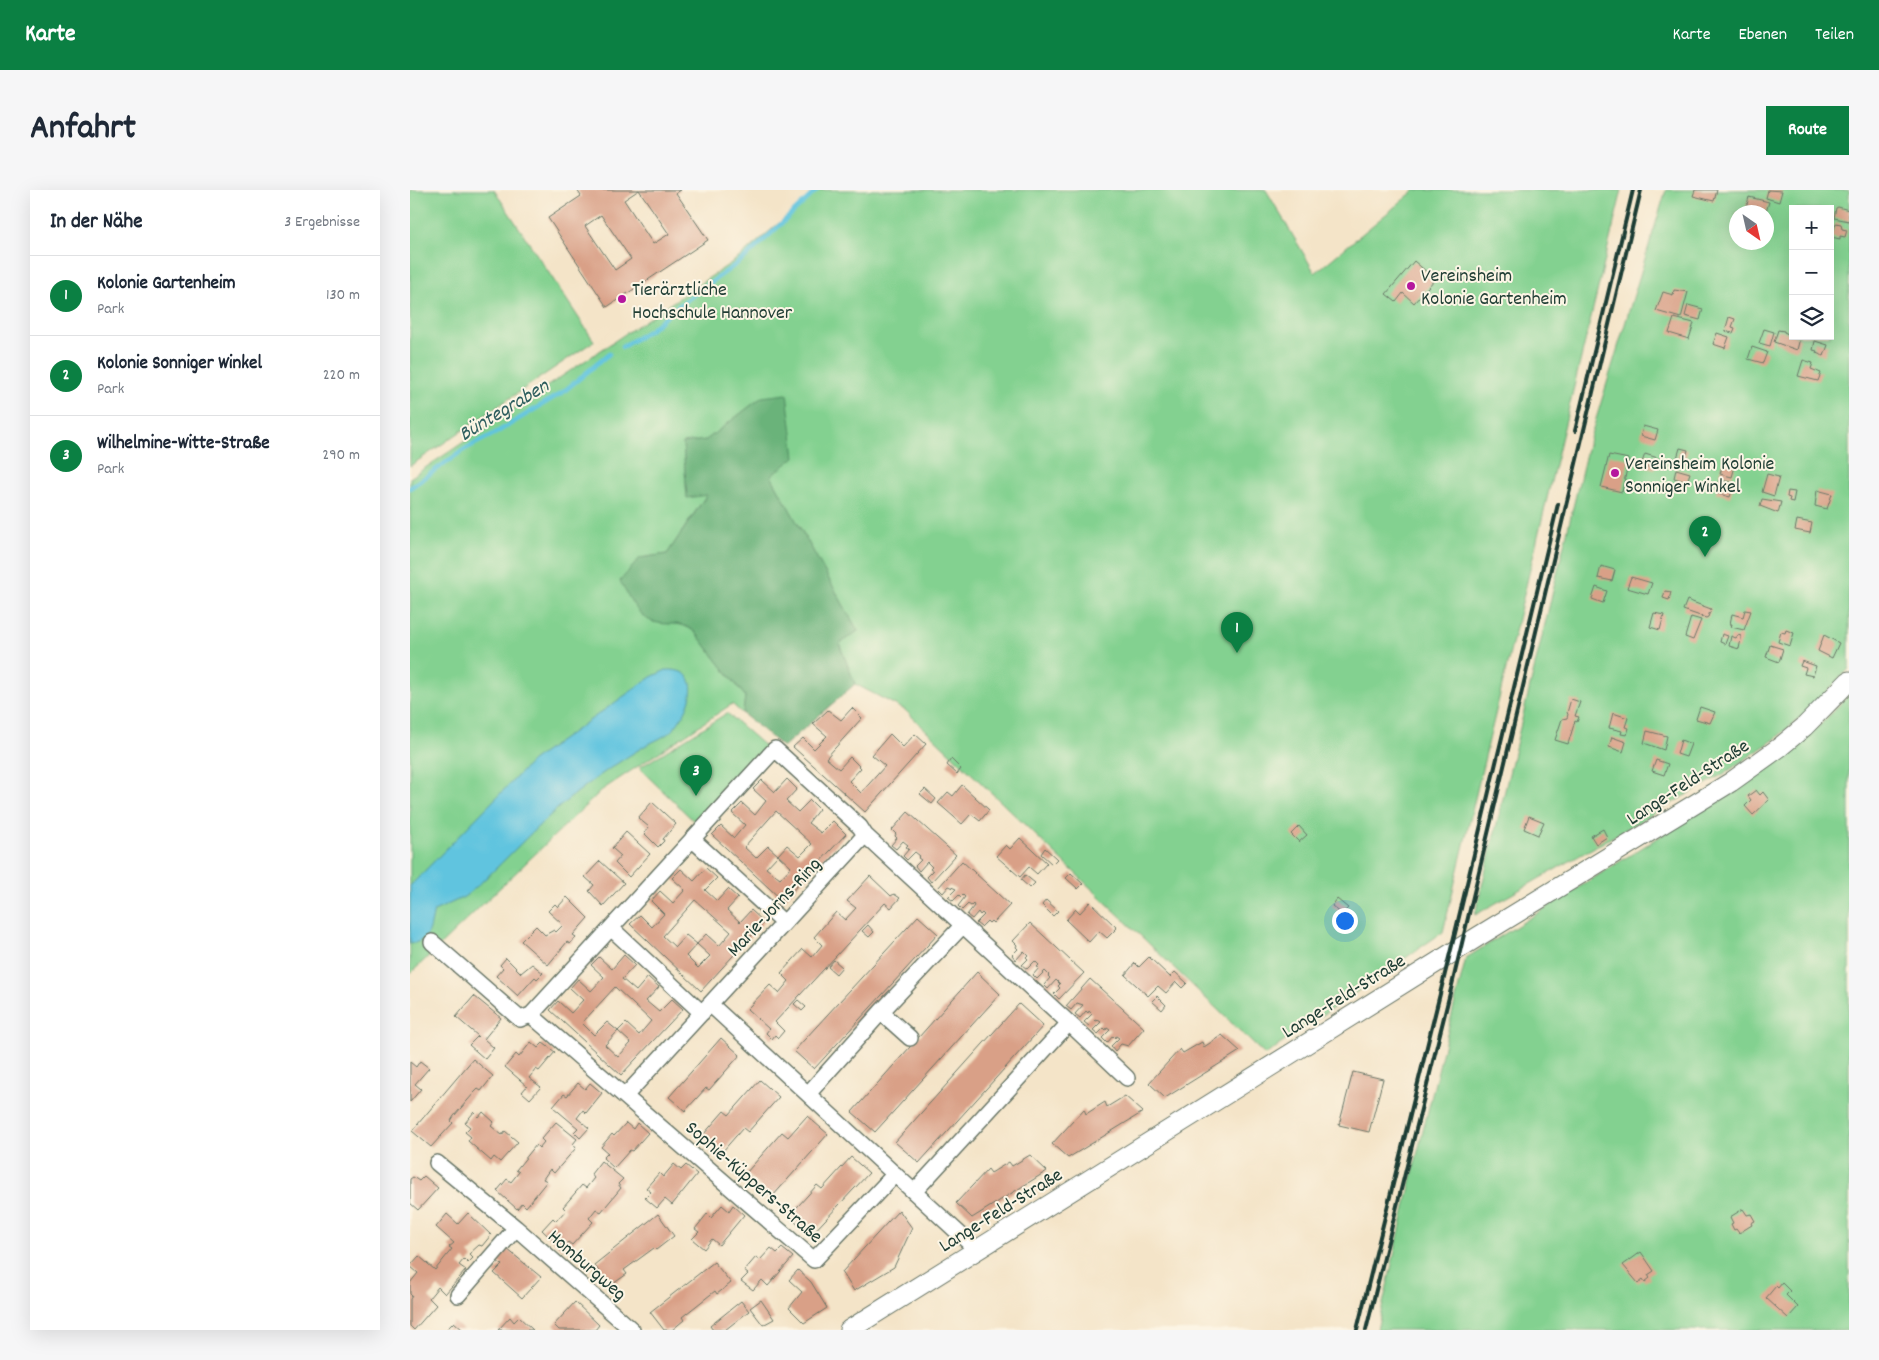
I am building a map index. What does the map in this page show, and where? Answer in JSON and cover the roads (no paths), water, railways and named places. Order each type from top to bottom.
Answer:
[{"type":"street","name":"Lange-Feld-Straße","points":[[849,1330],[1479,936],[1731,782],[1780,747],[1804,727],[1849,681]]},
{"type":"street","points":[[432,942],[520,1019],[531,1014],[775,749],[860,827],[865,836],[1069,1023],[1126,1078]]},
{"type":"street","name":"Marie-Jorns-Ring","points":[[706,1008],[865,836]]},
{"type":"street","points":[[692,839],[784,923]]},
{"type":"street","points":[[808,1094],[881,1012],[963,925]]},
{"type":"street","points":[[611,928],[808,1094],[977,1250]]},
{"type":"street","points":[[626,1095],[706,1008]]},
{"type":"street","points":[[881,1012],[910,1038]]},
{"type":"street","name":"Sophie-Küppers-Straße","points":[[531,1014],[814,1260],[895,1174]]},
{"type":"street","points":[[914,1192],[1069,1023]]},
{"type":"street","name":"Homburgweg","points":[[437,1163],[516,1228],[632,1330]]},
{"type":"street","points":[[458,1295],[516,1228]]},
{"type":"water","points":[[666,670],[679,671],[687,675],[691,682],[690,700],[675,727],[664,736],[612,767],[568,799],[474,889],[464,897],[434,911],[426,937],[410,944],[410,886],[532,761],[651,677]]},
{"type":"waterway","name":"Büntegraben","points":[[622,347],[650,330],[673,310],[746,257],[817,190]]},
{"type":"waterway","name":"Büntegraben","points":[[410,488],[465,449],[494,434],[563,392],[609,354]]},
{"type":"railway","points":[[1575,431],[1633,190]]},
{"type":"railway","points":[[1366,1330],[1452,985],[1641,190]]},
{"type":"railway","points":[[1357,1330],[1558,504]]},
{"type":"place","name":"Vereinsheim Kolonie Gartenheim","points":[[1411,286]]},
{"type":"place","name":"Tierärztliche Hochschule Hannover","points":[[622,299]]},
{"type":"place","name":"Vereinsheim Kolonie Sonniger Winkel","points":[[1615,473]]},
{"type":"place","name":"Kolonie Sonniger Winkel","points":[[1705,557]]},
{"type":"place","name":"Kolonie Gartenheim","points":[[1237,653]]},
{"type":"place","name":"Wilhelmine-Witte-Straße","points":[[696,796]]}]
